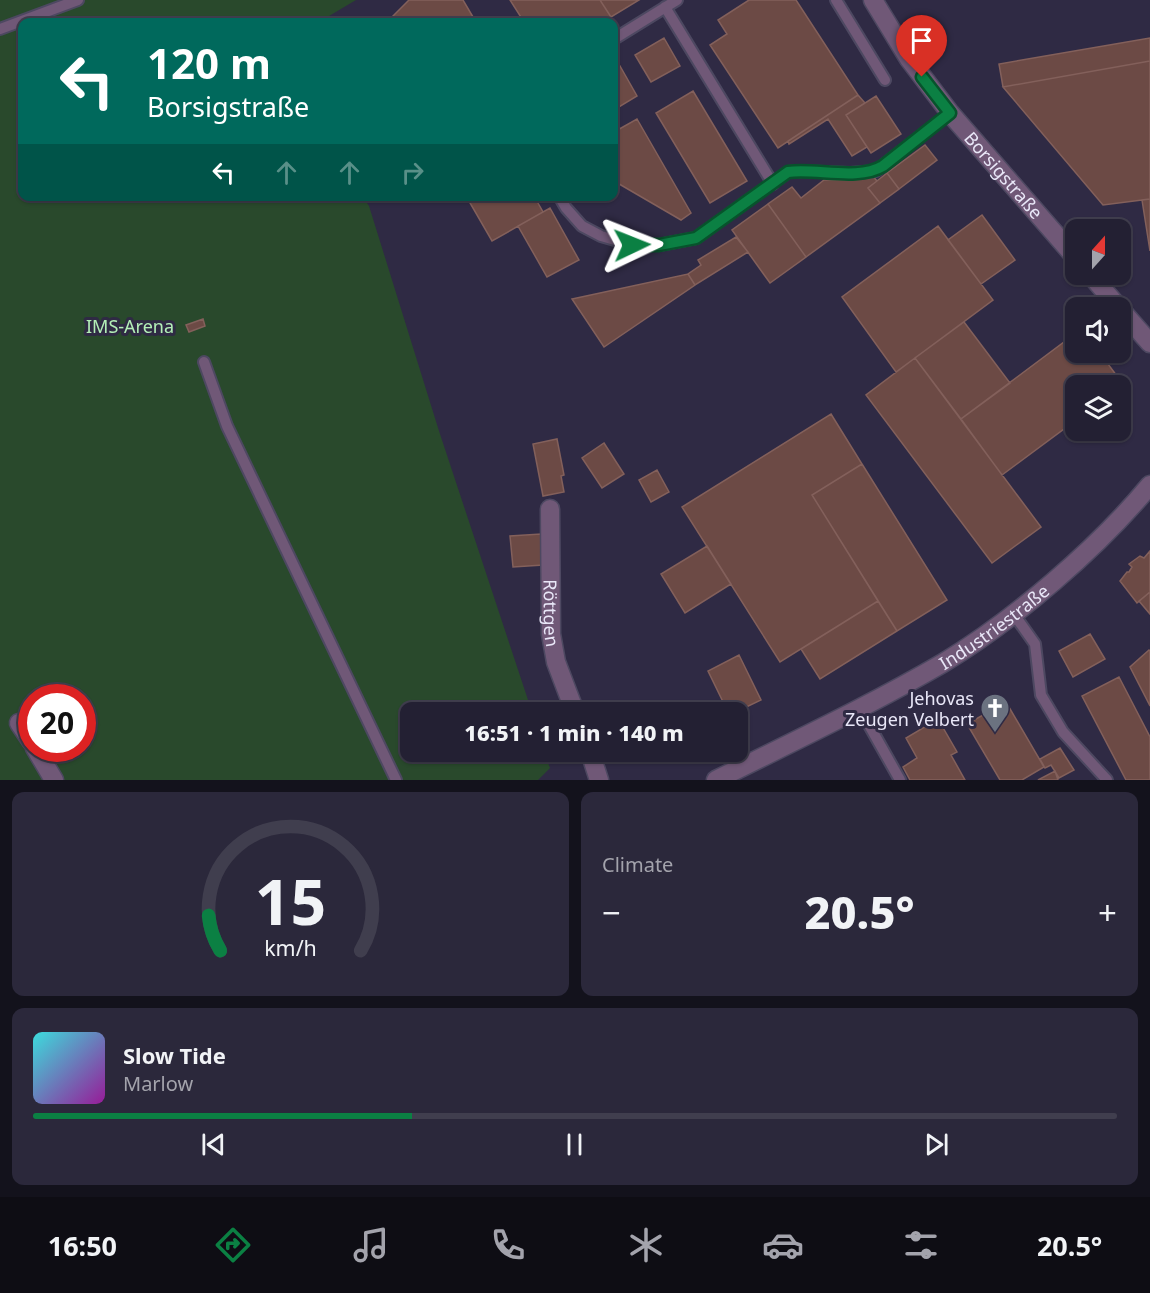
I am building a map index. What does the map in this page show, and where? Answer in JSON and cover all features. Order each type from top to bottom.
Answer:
[{"type":"street","name":"Borsigstraße","points":[[873,0],[909,59],[950,113],[1065,245]]},
{"type":"street","points":[[1100,285],[1110,297]]},
{"type":"street","points":[[1131,321],[1150,343]]},
{"type":"street","name":"Industriestraße","points":[[716,780],[860,709],[945,661],[1013,613],[1102,537],[1150,485]]},
{"type":"street","name":"Röttgen","points":[[550,509],[551,634],[556,662],[571,702]]},
{"type":"street","points":[[44,762],[54,780]]},
{"type":"street","points":[[593,762],[599,780]]},
{"type":"lane","points":[[30,18],[78,0]]},
{"type":"lane","points":[[618,36],[677,0]]},
{"type":"lane","points":[[836,0],[885,80]]},
{"type":"lane","points":[[665,7],[772,184]]},
{"type":"lane","points":[[0,29],[18,22]]},
{"type":"lane","points":[[562,201],[582,226],[601,236],[632,245],[659,245],[696,238],[788,172],[876,171],[950,113]]},
{"type":"lane","points":[[204,362],[227,426],[396,780]]},
{"type":"lane","points":[[1013,613],[1035,644],[1041,695],[1063,732],[1107,780]]},
{"type":"lane","points":[[860,709],[900,780]]},
{"type":"green space","name":"IMS-Arena","points":[[0,0],[356,0],[326,18],[18,18],[18,201],[366,201],[529,702],[400,702],[400,762],[548,762],[550,768],[538,780],[0,780]]},
{"type":"building","points":[[409,0],[463,0],[474,18],[391,18]]},
{"type":"building","points":[[510,0],[600,0],[611,17],[609,18],[521,18]]},
{"type":"building","points":[[600,0],[639,0],[611,17]]},
{"type":"building","points":[[749,0],[796,0],[858,95],[778,148],[710,45],[727,34],[718,20]]},
{"type":"building","points":[[664,38],[680,66],[651,82],[635,55]]},
{"type":"building","points":[[1150,38],[1150,61],[1003,87],[999,64]]},
{"type":"building","points":[[1150,61],[1150,199],[1103,205],[1003,87]]},
{"type":"building","points":[[620,66],[637,96],[618,108],[618,67]]},
{"type":"building","points":[[693,91],[747,181],[710,203],[656,113]]},
{"type":"building","points":[[858,95],[865,103],[846,115],[867,147],[852,156],[828,119],[789,144],[788,141]]},
{"type":"building","points":[[876,96],[901,134],[871,153],[846,115]]},
{"type":"building","points":[[637,119],[691,213],[681,220],[618,183],[618,130]]},
{"type":"building","points":[[925,145],[937,160],[899,189],[887,173]]},
{"type":"building","points":[[887,173],[899,189],[880,203],[868,188]]},
{"type":"building","points":[[861,174],[872,175],[877,181],[868,188],[880,203],[806,257],[768,204],[792,187],[801,198],[824,180],[861,179]]},
{"type":"building","points":[[1150,199],[1150,251],[1142,200]]},
{"type":"building","points":[[469,201],[537,201],[543,212],[492,241]]},
{"type":"building","points":[[768,204],[806,257],[770,283],[732,230]]},
{"type":"building","points":[[550,208],[579,260],[547,277],[518,226]]},
{"type":"building","points":[[982,215],[1015,260],[981,284],[948,240]]},
{"type":"building","points":[[938,226],[993,300],[896,372],[842,297]]},
{"type":"building","points":[[736,237],[748,252],[695,285],[688,274],[701,265],[698,260]]},
{"type":"building","points":[[688,274],[695,285],[604,347],[572,299]]},
{"type":"building","points":[[203,319],[205,326],[189,332],[186,325]]},
{"type":"building","points":[[964,322],[1010,383],[961,419],[915,358]]},
{"type":"building","points":[[1065,341],[1065,363],[1107,363],[1116,375],[1065,375],[1065,428],[1002,475],[961,419]]},
{"type":"building","points":[[915,358],[1041,527],[992,563],[866,395]]},
{"type":"building","points":[[831,414],[862,464],[812,495],[878,601],[780,662],[682,507]]},
{"type":"building","points":[[557,439],[564,475],[561,476],[564,492],[543,496],[533,444]]},
{"type":"building","points":[[604,443],[624,474],[602,488],[582,458]]},
{"type":"building","points":[[862,464],[947,600],[897,631],[812,495]]},
{"type":"building","points":[[657,470],[669,492],[651,502],[639,480]]},
{"type":"building","points":[[541,534],[543,565],[513,567],[510,536]]},
{"type":"building","points":[[707,546],[731,584],[685,613],[661,574]]},
{"type":"building","points":[[1150,551],[1150,592],[1137,603],[1120,581],[1132,567],[1129,564],[1140,556],[1144,558]]},
{"type":"building","points":[[1150,592],[1150,614],[1139,601]]},
{"type":"building","points":[[878,601],[897,631],[820,679],[801,649]]},
{"type":"building","points":[[1090,634],[1105,659],[1073,677],[1059,651]]},
{"type":"building","points":[[1150,651],[1150,706],[1130,667]]},
{"type":"building","points":[[739,655],[761,700],[748,706],[748,702],[723,702],[708,671]]},
{"type":"building","points":[[1119,677],[1150,737],[1150,780],[1126,780],[1082,696]]},
{"type":"building","points":[[1006,702],[1044,767],[1022,780],[1000,780],[967,724]]},
{"type":"building","points":[[938,719],[957,752],[951,755],[965,780],[910,780],[903,767],[917,758],[906,738]]},
{"type":"building","points":[[1060,748],[1074,770],[1059,778],[1051,765],[1045,768],[1040,759]]},
{"type":"building","points":[[1055,771],[1058,780],[1038,780]]},
{"type":"place","name":"Jehovas Zeugen Velbert","points":[[995,734]]},
{"type":"route","points":[[632,245],[659,245],[696,238],[788,172],[876,171],[950,113],[922,77]]}]
